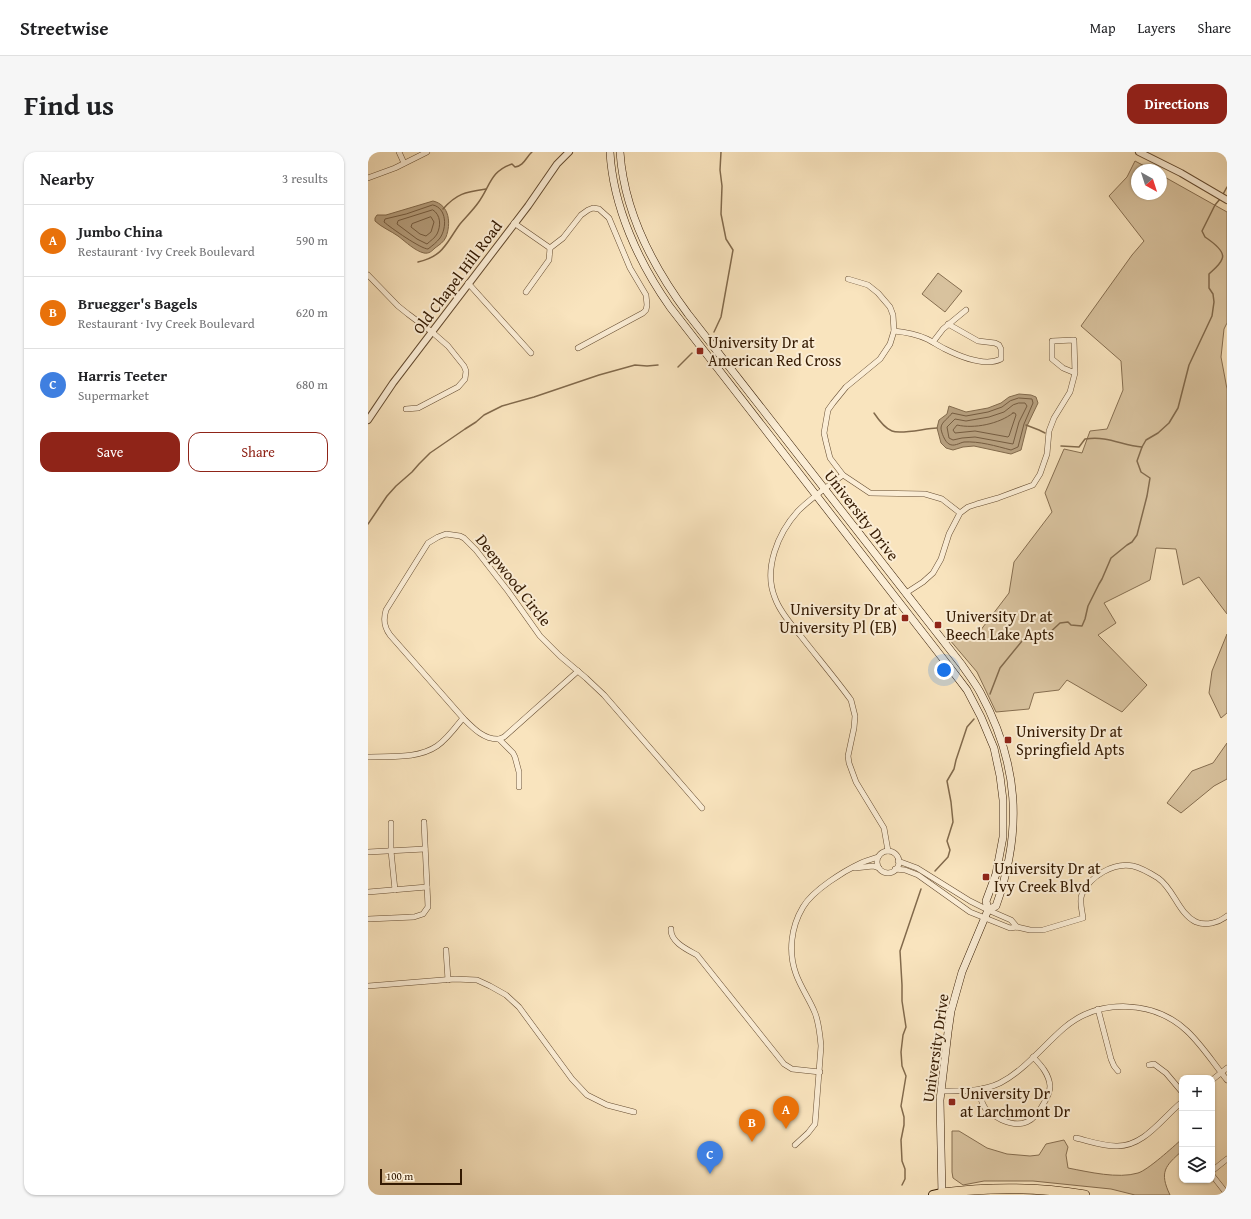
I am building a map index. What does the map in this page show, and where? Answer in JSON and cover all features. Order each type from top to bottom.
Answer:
[{"type":"highway","points":[[939,1194],[973,1190],[1019,1189],[1085,1195]]},
{"type":"main road","name":"University Drive","points":[[610,152],[614,178],[624,218],[638,255],[657,290],[951,669],[974,702],[994,748],[1003,800],[1003,837],[996,874],[986,902],[988,910],[968,955],[956,992],[948,1032],[941,1091],[939,1194]]},
{"type":"main road","name":"University Drive","points":[[620,152],[627,189],[638,228],[665,282],[688,314],[962,665],[980,691],[998,730],[1006,755],[1014,803],[1014,823],[1008,868],[996,906],[988,910]]},
{"type":"street","points":[[400,152],[404,163]]},
{"type":"street","points":[[368,178],[427,152]]},
{"type":"street","name":"Old Chapel Hill Road","points":[[368,420],[393,383],[528,206],[557,164],[569,152]]},
{"type":"street","points":[[1139,152],[1172,168],[1227,200]]},
{"type":"street","points":[[526,292],[549,260],[550,248],[563,238],[581,215],[593,208],[599,209],[609,218],[630,268],[646,295],[646,310],[578,348]]},
{"type":"street","points":[[514,223],[550,248]]},
{"type":"street","points":[[368,275],[398,306],[448,346],[464,366],[466,371],[465,379],[458,387],[418,408],[406,409]]},
{"type":"street","points":[[848,279],[868,285],[878,293],[890,307],[893,315],[894,331],[890,344],[880,359],[846,388],[828,410],[824,428],[830,458],[842,475],[870,493],[925,494],[942,499],[960,513]]},
{"type":"street","points":[[468,283],[531,353]]},
{"type":"street","points":[[933,342],[948,324],[966,310]]},
{"type":"street","points":[[894,331],[906,332],[925,338],[945,349],[982,361],[994,362],[1001,359],[1002,349],[999,345],[978,341],[948,324]]},
{"type":"street","points":[[906,593],[923,582],[933,573],[949,534],[960,513],[968,507],[1033,486],[1040,474],[1047,454],[1049,431],[1054,418],[1070,392],[1075,373],[1074,340],[1052,341],[1052,359],[1063,368],[1075,373]]},
{"type":"street","points":[[842,475],[816,496],[789,522],[781,536],[772,562],[772,587],[775,598],[785,616],[851,700],[855,716],[848,756],[849,763],[856,782],[884,828],[888,851]]},
{"type":"street","name":"Deepwood Circle","points":[[519,787],[519,772],[513,753],[499,739],[493,739],[481,734],[463,718],[390,635],[385,627],[384,623],[386,610],[428,543],[438,536],[451,534],[464,538],[476,550],[540,636],[604,695],[702,808]]},
{"type":"street","points":[[499,739],[504,737],[578,671]]},
{"type":"street","points":[[368,757],[409,755],[421,753],[434,748],[442,742],[463,718]]},
{"type":"street","points":[[368,919],[414,917],[423,914],[428,907],[424,822]]},
{"type":"street","points":[[390,823],[395,890]]},
{"type":"street","points":[[368,852],[425,849]]},
{"type":"street","points":[[795,1145],[815,1124],[821,1046],[815,1013],[793,965],[792,940],[796,925],[803,907],[807,902],[823,887],[860,863],[878,857],[882,853],[888,851],[896,855],[898,860],[898,864],[895,869]]},
{"type":"street","points":[[878,857],[877,862],[879,868]]},
{"type":"street","points":[[898,860],[917,868],[970,901],[1011,920],[1017,927]]},
{"type":"street","points":[[850,869],[873,866],[887,872],[895,869],[905,870],[918,875],[959,905],[973,913],[1010,928],[1017,927],[1030,930],[1043,930],[1083,918],[1081,905],[1082,895],[1086,888],[1092,881],[1111,868],[1122,866],[1133,866],[1160,879],[1168,887],[1186,914],[1195,921],[1201,923],[1215,923],[1227,916]]},
{"type":"street","points":[[368,892],[427,887]]},
{"type":"street","points":[[671,929],[673,937],[682,947],[697,955],[784,1064],[792,1069],[820,1072]]},
{"type":"street","points":[[446,950],[448,980]]},
{"type":"street","points":[[368,986],[448,980],[477,980],[490,986],[506,995],[519,1008],[572,1079],[587,1094],[607,1105],[634,1112]]},
{"type":"street","points":[[941,1091],[964,1092],[990,1087],[1011,1076],[1073,1021],[1098,1009],[1111,1007],[1136,1007],[1149,1010],[1169,1018],[1187,1031],[1227,1080]]},
{"type":"street","points":[[1098,1009],[1110,1059],[1118,1071]]},
{"type":"street","points":[[979,1090],[982,1104],[987,1111],[999,1119],[1015,1125],[1029,1121],[1041,1110],[1050,1089],[1045,1072],[1033,1057]]},
{"type":"street","points":[[1149,1065],[1154,1064],[1166,1073],[1179,1088]]},
{"type":"street","points":[[1215,1078],[1227,1068]]},
{"type":"street","points":[[1076,1138],[1109,1146],[1127,1145],[1145,1136],[1179,1105]]},
{"type":"street","points":[[1215,1169],[1227,1159]]},
{"type":"street","points":[[1215,1179],[1227,1194]]},
{"type":"shaded area","points":[[1135,161],[1141,164],[1134,164]]},
{"type":"shaded area","points":[[1131,169],[1131,200],[1167,200],[1167,178],[1227,212],[1227,323],[1224,329],[1221,357],[1227,389],[1227,614],[1199,577],[1183,585],[1176,549],[1156,548],[1150,580],[1104,603],[1116,623],[1098,635],[1147,685],[1122,712],[1067,680],[1059,690],[1034,693],[1029,709],[996,712],[977,672],[949,639],[980,631],[1009,593],[1014,562],[1052,512],[1045,493],[1064,449],[1082,453],[1090,431],[1107,429],[1123,390],[1121,361],[1081,326],[1132,255],[1144,241],[1109,196],[1127,177]]},
{"type":"shaded area","points":[[938,273],[962,291],[945,312],[922,294]]},
{"type":"shaded area","points":[[1227,634],[1227,713],[1221,718],[1209,693],[1212,671]]},
{"type":"shaded area","points":[[1227,743],[1227,779],[1214,786],[1181,813],[1167,803],[1192,771],[1213,763]]},
{"type":"shaded area","points":[[952,1131],[959,1131],[987,1148],[1007,1154],[1030,1156],[1039,1155],[1046,1144],[1064,1140],[1068,1147],[1066,1155],[1068,1168],[1113,1175],[1130,1175],[1148,1168],[1179,1142],[1179,1154],[1168,1165],[1164,1175],[1170,1195],[1135,1195],[1111,1189],[1033,1181],[984,1181],[963,1185],[953,1178]]},
{"type":"water","points":[[433,201],[443,206],[449,221],[446,237],[429,253],[424,253],[417,250],[375,221],[377,215],[386,215]]},
{"type":"water","points":[[1019,394],[1036,397],[1038,403],[1027,426],[1021,450],[1011,454],[974,446],[953,450],[946,448],[941,443],[937,428],[939,420],[947,414],[949,406],[966,412],[988,408],[1001,403],[1009,397]]},
{"type":"waterway","points":[[418,262],[434,256],[444,248],[460,224],[478,203],[491,180],[499,171],[512,164],[515,167],[521,165],[532,152]]},
{"type":"waterway","points":[[714,332],[721,317],[733,250],[726,239],[721,214],[721,152]]},
{"type":"waterway","points":[[1222,196],[1227,187]]},
{"type":"waterway","points":[[443,209],[457,196],[486,189]]},
{"type":"waterway","points":[[990,694],[1000,668],[1022,641],[1046,636],[1060,623],[1068,622],[1071,625],[1082,626],[1088,606],[1111,558],[1132,542],[1137,535],[1150,478],[1141,472],[1137,461],[1146,440],[1158,433],[1169,423],[1178,408],[1189,365],[1212,316],[1214,302],[1213,294],[1209,288],[1209,274],[1220,263],[1223,256],[1220,250],[1205,237],[1202,231],[1215,205],[1220,199]]},
{"type":"waterway","points":[[678,367],[692,353]]},
{"type":"waterway","points":[[368,524],[387,496],[430,453],[484,415],[502,406],[599,375],[635,365],[658,365]]},
{"type":"waterway","points":[[874,413],[886,428],[896,432],[937,428]]},
{"type":"waterway","points":[[1026,425],[1045,433]]},
{"type":"waterway","points":[[1061,446],[1079,447],[1085,439],[1095,438],[1142,447]]},
{"type":"waterway","points":[[935,871],[948,857],[950,850],[947,841],[953,822],[947,781],[954,769],[967,727],[974,719]]},
{"type":"waterway","points":[[902,1185],[905,1179],[905,1169],[902,1161],[901,1140],[904,1117],[901,1106],[906,1076],[902,1066],[901,1052],[903,1035],[906,1027],[902,1001],[900,951],[921,889]]},
{"type":"place","name":"University Dr at American Red Cross","points":[[700,351]]},
{"type":"place","name":"University Dr at University Pl (EB)","points":[[905,618]]},
{"type":"place","name":"University Dr at Beech Lake Apts","points":[[938,625]]},
{"type":"place","name":"University Dr at Springfield Apts","points":[[1008,740]]},
{"type":"place","name":"University Dr at Ivy Creek Blvd","points":[[986,877]]},
{"type":"place","name":"University Dr at Larchmont Dr","points":[[952,1102]]},
{"type":"place","name":"Jumbo China","points":[[786,1129]]},
{"type":"place","name":"Bruegger's Bagels","points":[[752,1142]]},
{"type":"place","name":"Harris Teeter","points":[[710,1174]]}]
